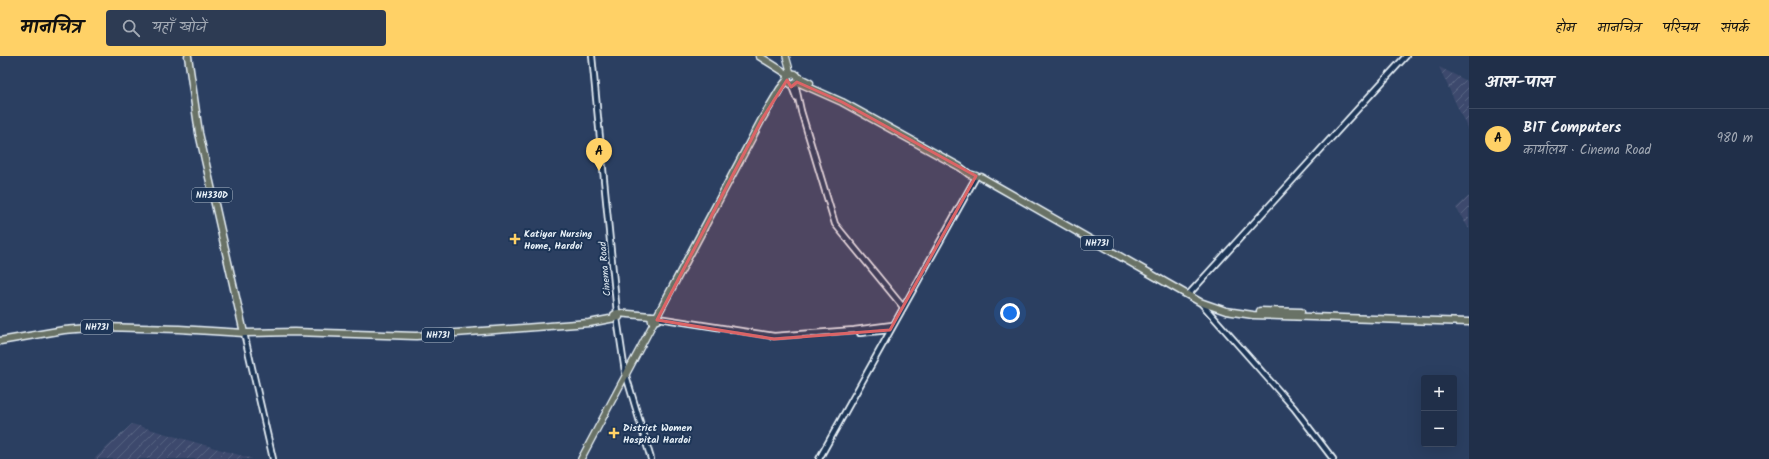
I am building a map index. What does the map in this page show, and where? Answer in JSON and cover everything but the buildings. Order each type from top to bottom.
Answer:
[{"type":"highway","name":"NH330D","points":[[188,56],[196,119],[243,332]]},
{"type":"highway","points":[[655,319],[762,119],[780,89],[792,79],[759,56]]},
{"type":"highway","name":"NH731","points":[[792,79],[842,102],[1200,302],[1226,311],[1253,315],[1469,322]]},
{"type":"highway","name":"NH731","points":[[1215,307],[1241,310],[1469,318]]},
{"type":"highway","name":"NH731","points":[[0,341],[85,328],[195,330],[201,328],[243,332],[286,330],[294,332],[416,336],[508,330],[582,323],[617,315],[655,319]]},
{"type":"main road","points":[[786,56],[792,79]]},
{"type":"main road","points":[[579,459],[655,319]]},
{"type":"street","name":"Cinema Road","points":[[592,56],[617,315],[626,371],[651,459]]},
{"type":"street","points":[[1188,295],[1406,56]]},
{"type":"street","points":[[792,79],[835,224],[903,307]]},
{"type":"street","points":[[820,459],[891,328],[977,177]]},
{"type":"street","points":[[1200,302],[1306,422],[1333,459]]},
{"type":"street","points":[[655,319],[774,336],[891,328]]},
{"type":"street","points":[[243,332],[273,459]]},
{"type":"highlighted area","points":[[787,80],[791,87],[797,82],[842,102],[976,176],[890,330],[774,339],[657,320],[762,119]]},
{"type":"shaded area","points":[[1439,67],[1469,82],[1469,132]]},
{"type":"shaded area","points":[[1469,196],[1469,229],[1456,208]]},
{"type":"shaded area","points":[[132,424],[253,459],[94,459]]},
{"type":"place","name":"BIT Computers","points":[[599,171]]},
{"type":"place","name":"Katiyar Nursing Home, Hardoi","points":[[515,239]]},
{"type":"place","name":"District Women Hospital Hardoi","points":[[614,433]]}]
